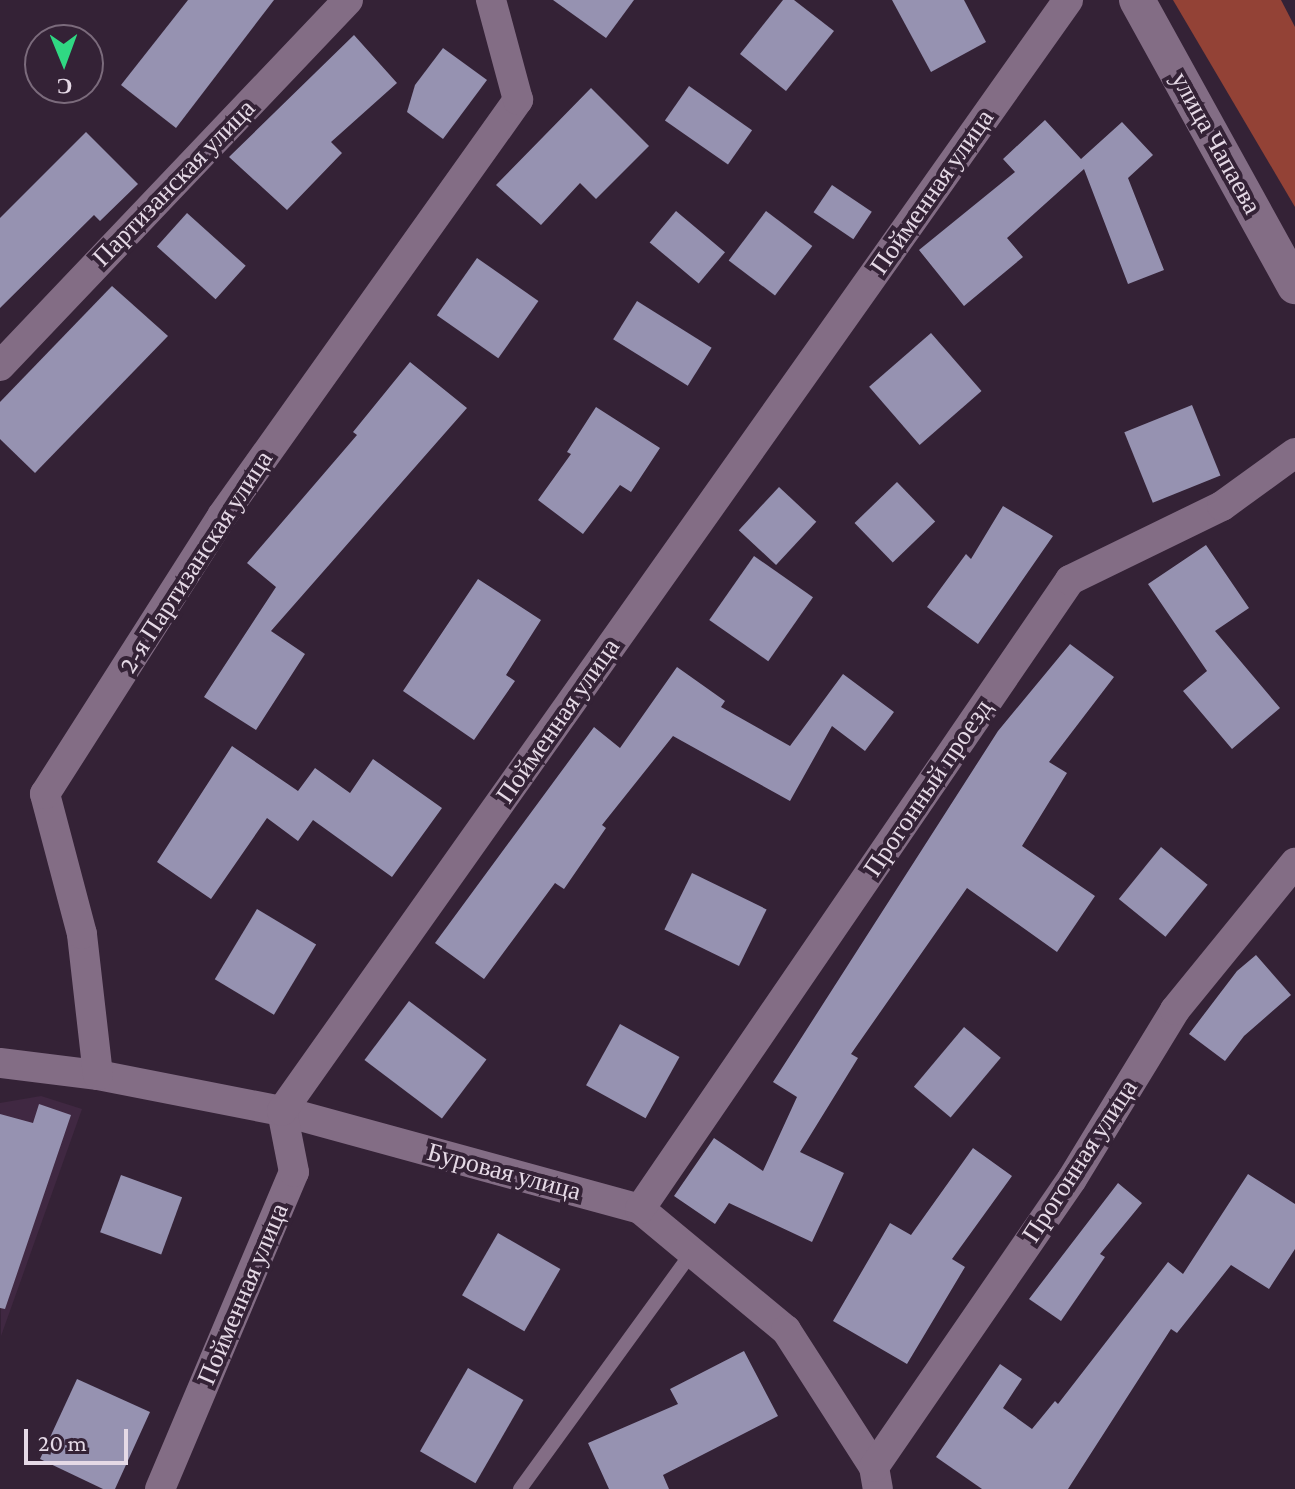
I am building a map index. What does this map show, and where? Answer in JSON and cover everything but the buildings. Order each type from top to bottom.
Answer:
[{"type":"street","name":"Партизанская улица","points":[[0,366],[348,0]]},
{"type":"street","name":"2-я Партизанская улица","points":[[98,1075],[82,934],[45,794],[222,516],[518,100],[491,0]]},
{"type":"street","name":"Пойменная улица","points":[[160,1489],[294,1172],[282,1111],[1068,0]]},
{"type":"street","name":"улица Чапаева","points":[[1137,0],[1295,286]]},
{"type":"street","name":"Прогонный проезд","points":[[640,1209],[1070,580],[1222,506],[1295,453]]},
{"type":"street","name":"Прогонная улица","points":[[876,1478],[1072,1179],[1175,1010],[1295,863]]},
{"type":"street","name":"Буровая улица","points":[[0,1063],[98,1075],[282,1111],[640,1209],[786,1330],[876,1478]]},
{"type":"lane","points":[[520,1489],[691,1254]]},
{"type":"shaded area","points":[[1173,0],[1281,0],[1295,27],[1295,207]]},
{"type":"shaded area","points":[[41,1096],[82,1109],[1,1336],[0,1103]]}]
